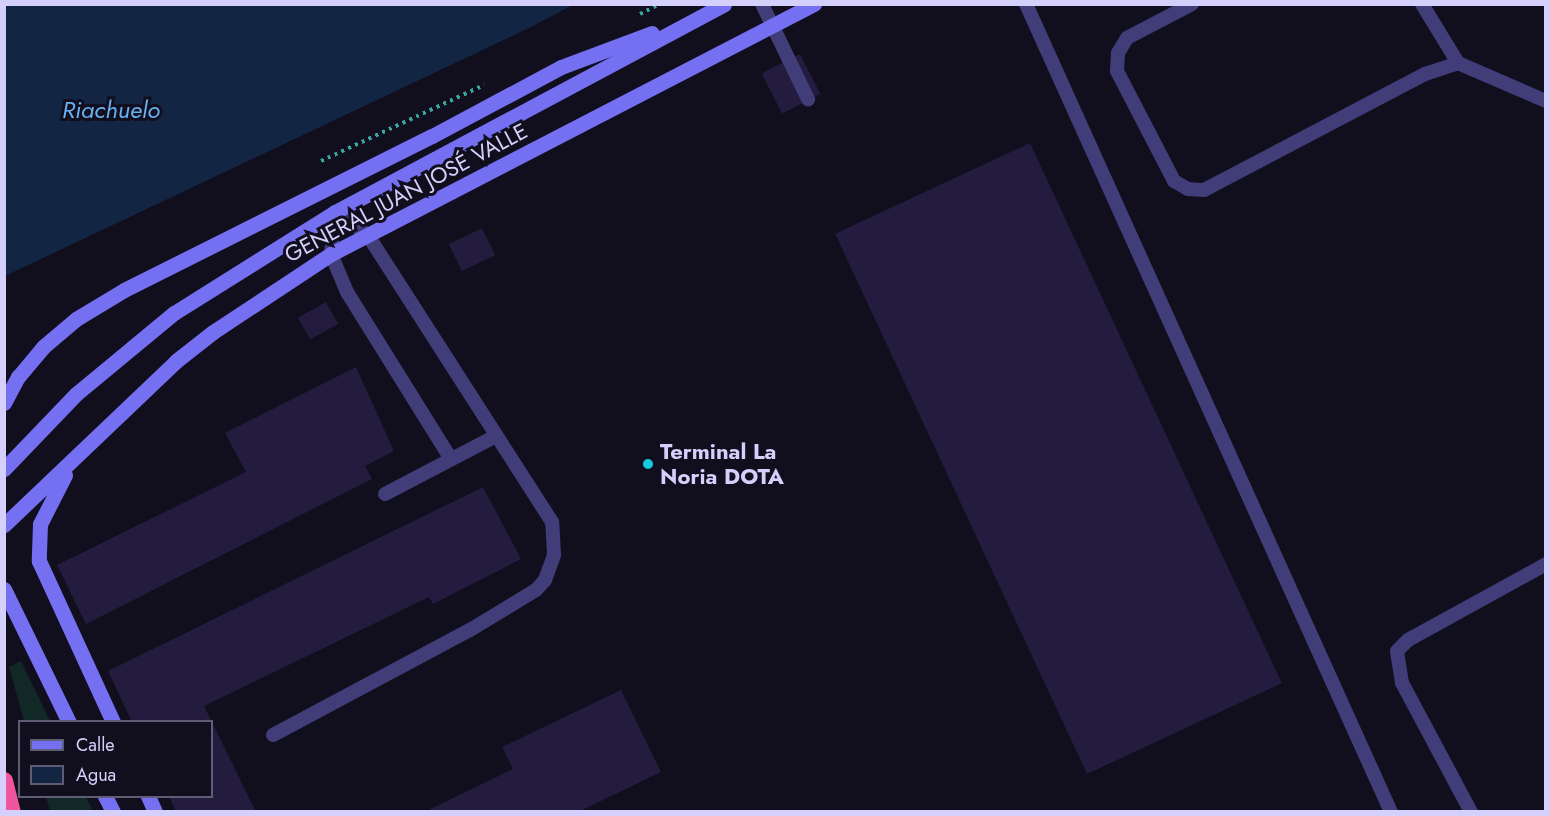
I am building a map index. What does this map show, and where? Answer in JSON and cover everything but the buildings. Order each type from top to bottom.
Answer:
[{"type":"highway","points":[[4,781],[12,812]]},
{"type":"main road","name":"GENERAL JUAN JOSÉ VALLE","points":[[4,469],[76,394],[130,346],[174,313],[335,212],[723,4]]},
{"type":"main road","name":"GENERAL JUAN JOSÉ VALLE","points":[[4,525],[176,361],[213,332],[331,254],[814,4]]},
{"type":"main road","points":[[4,403],[18,377],[43,347],[76,320],[124,290],[432,136],[561,67],[705,14]]},
{"type":"main road","points":[[70,464],[40,524],[39,561],[112,720]]},
{"type":"main road","points":[[4,589],[68,720]]},
{"type":"main road","points":[[106,798],[113,812]]},
{"type":"main road","points":[[149,798],[156,812]]},
{"type":"lane","points":[[762,4],[808,99]]},
{"type":"lane","points":[[1026,4],[1390,812]]},
{"type":"lane","points":[[1192,4],[1127,38],[1118,53],[1117,71],[1174,181],[1188,189],[1204,190],[1425,74],[1458,63]]},
{"type":"lane","points":[[1422,4],[1458,63],[1545,101]]},
{"type":"lane","points":[[273,735],[470,630],[536,590],[545,580],[554,555],[552,522],[494,437],[368,235],[335,212],[331,254],[347,292],[451,459]]},
{"type":"lane","points":[[385,494],[494,437]]},
{"type":"lane","points":[[1471,812],[1402,683],[1397,651],[1408,640],[1545,564]]},
{"type":"green space","points":[[21,661],[50,720],[24,720],[9,667]]},
{"type":"green space","points":[[46,798],[86,798],[93,811],[50,811]]},
{"type":"water","name":"Riachuelo","points":[[573,5],[529,28],[5,276],[5,6]]},
{"type":"place","name":"Terminal La Noria DOTA","points":[[648,464]]}]
